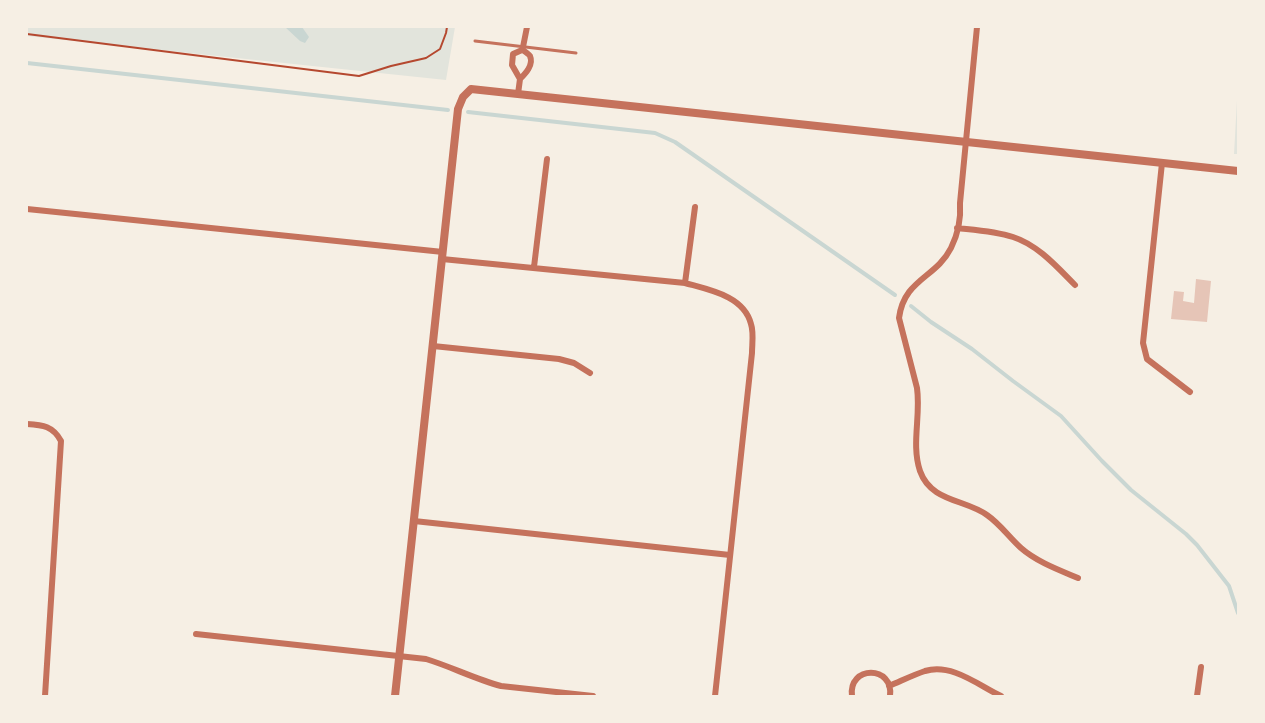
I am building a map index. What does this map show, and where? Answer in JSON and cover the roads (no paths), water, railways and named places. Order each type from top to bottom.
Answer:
[{"type":"street","points":[[518,94],[520,79],[512,65],[513,54],[523,48],[527,27]]},
{"type":"street","points":[[977,27],[960,203],[961,219],[951,249],[937,266],[904,297],[901,307],[901,327],[919,399],[916,446],[920,469],[924,479],[938,494],[987,515],[1030,555],[1078,578]]},
{"type":"street","points":[[520,79],[529,70],[531,58],[523,48]]},
{"type":"street","points":[[395,696],[458,109],[463,97],[471,89],[1238,171]]},
{"type":"street","points":[[534,267],[547,159]]},
{"type":"street","points":[[1162,163],[1143,343],[1147,360],[1190,392]]},
{"type":"street","points":[[685,283],[696,207]]},
{"type":"street","points":[[27,209],[685,283],[719,292],[730,298],[748,315],[752,326],[752,353],[716,696]]},
{"type":"street","points":[[957,228],[1014,237],[1046,256],[1075,285]]},
{"type":"street","points":[[433,346],[559,360],[574,363],[590,373]]},
{"type":"street","points":[[27,424],[47,428],[56,433],[61,441],[45,696]]},
{"type":"street","points":[[414,521],[730,555]]},
{"type":"street","points":[[196,634],[426,659],[501,686],[593,696]]},
{"type":"street","points":[[1197,696],[1201,667]]},
{"type":"street","points":[[890,686],[926,671],[937,670],[959,674],[1001,696]]},
{"type":"street","points":[[852,696],[853,684],[857,678],[868,672],[882,675],[890,686],[890,696]]},
{"type":"lane","points":[[475,41],[576,53]]},
{"type":"waterway","points":[[27,63],[448,110]]},
{"type":"waterway","points":[[468,112],[655,133],[675,142],[895,295]]},
{"type":"waterway","points":[[911,306],[1061,416],[1131,490],[1197,545],[1229,586],[1238,613]]}]
